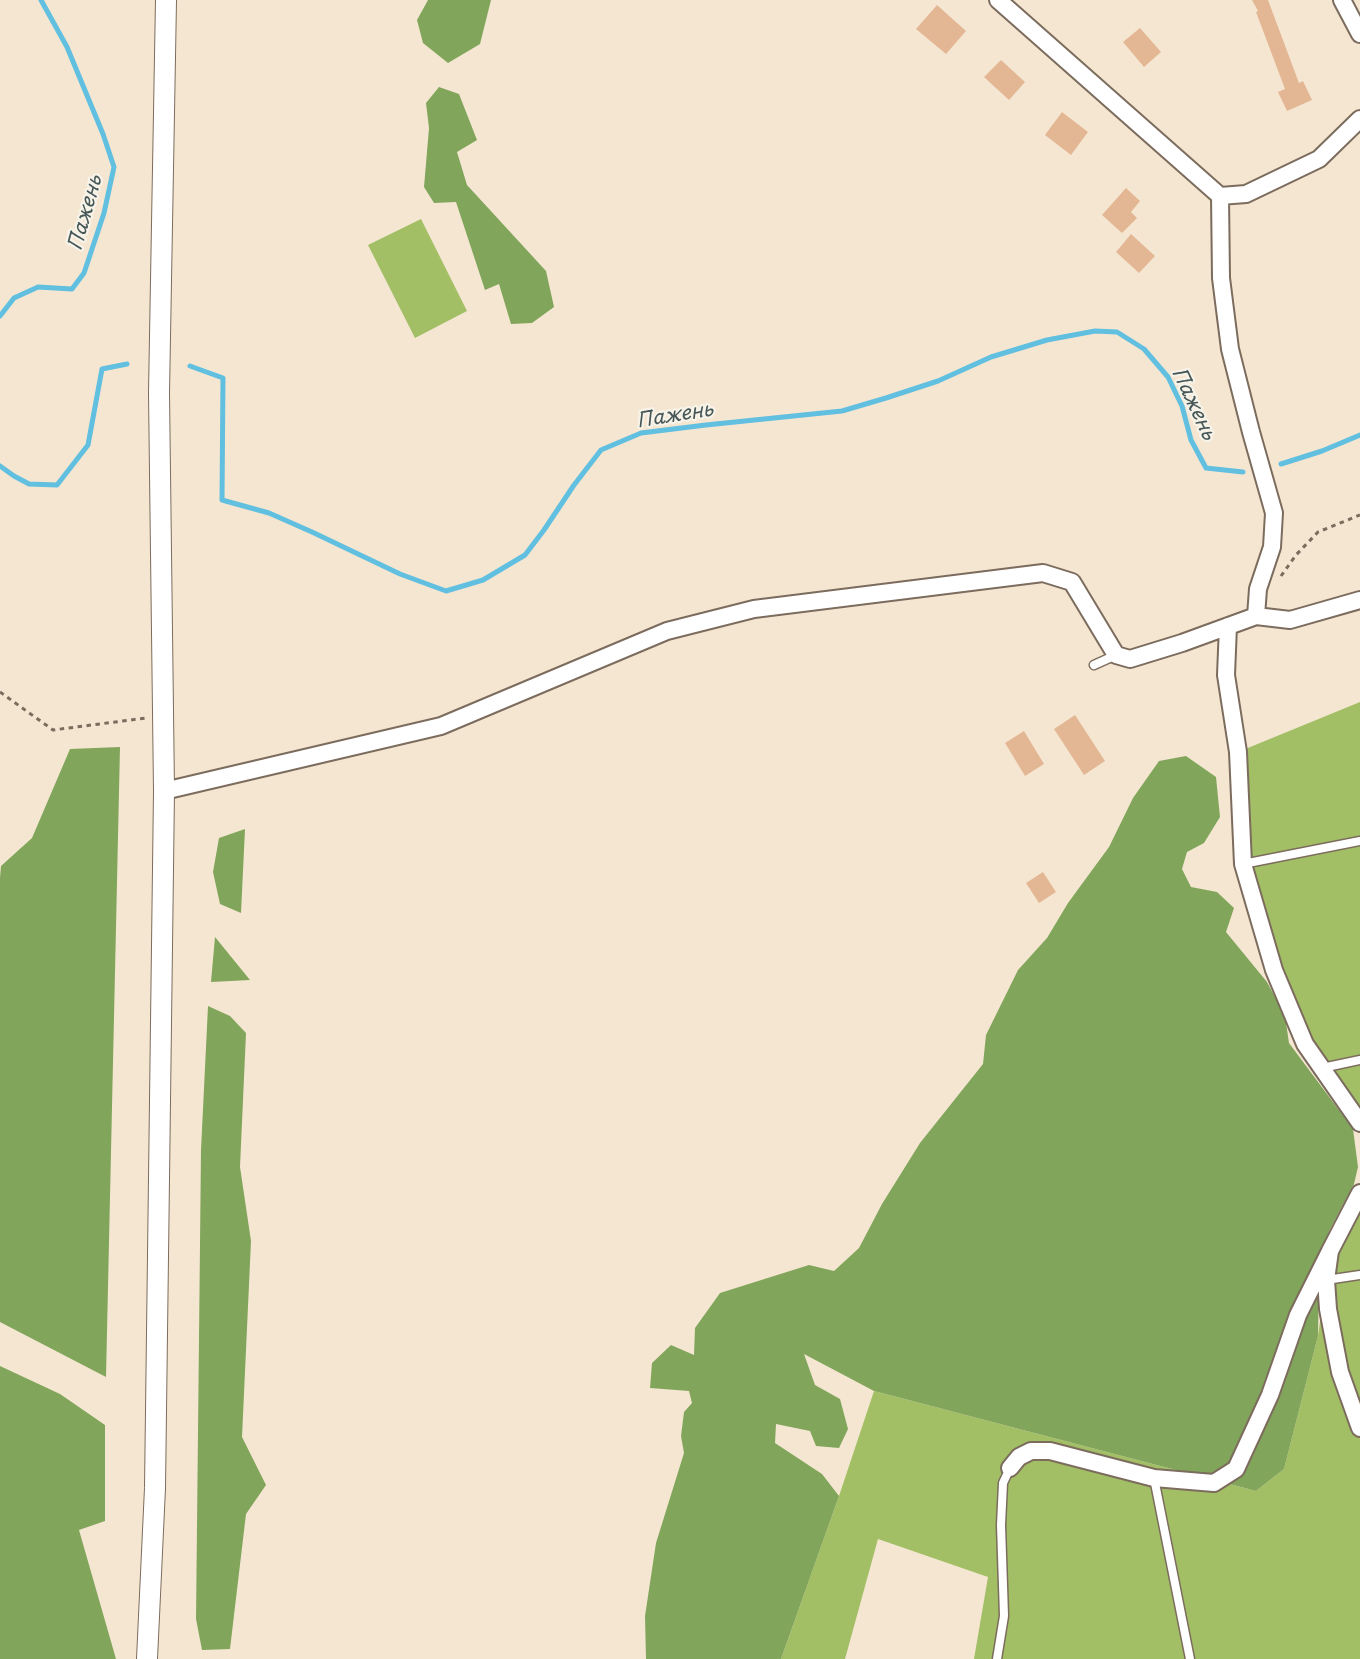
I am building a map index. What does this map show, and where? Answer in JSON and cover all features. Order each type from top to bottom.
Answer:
[{"type":"street","points":[[147,1659],[155,1488],[164,791],[159,393],[166,0]]},
{"type":"street","points":[[998,0],[1220,196],[1246,194],[1319,159],[1360,118]]},
{"type":"street","points":[[1342,0],[1360,34]]},
{"type":"street","points":[[1220,196],[1221,278],[1230,349],[1274,513],[1272,546],[1258,589],[1256,616]]},
{"type":"street","points":[[164,791],[441,726],[667,631],[754,609],[1043,573],[1072,582],[1116,655],[1131,659],[1256,616],[1290,620],[1360,600]]},
{"type":"street","points":[[1228,626],[1226,675],[1238,752],[1244,864],[1274,970],[1305,1044],[1360,1123]]},
{"type":"street","points":[[1010,1468],[1019,1457],[1031,1451],[1050,1451],[1154,1478],[1214,1483],[1236,1469],[1270,1395],[1298,1315],[1360,1193]]},
{"type":"street","points":[[1330,1251],[1326,1281],[1328,1309],[1340,1372],[1360,1428]]},
{"type":"lane","points":[[1094,665],[1116,655]]},
{"type":"lane","points":[[1244,864],[1360,841]]},
{"type":"lane","points":[[1322,1068],[1360,1060]]},
{"type":"lane","points":[[1326,1281],[1360,1275]]},
{"type":"lane","points":[[997,1659],[1004,1616],[1001,1525],[1003,1483],[1010,1468]]},
{"type":"lane","points":[[1154,1478],[1190,1659]]},
{"type":"path","points":[[1276,582],[1296,555],[1318,532],[1360,515]]},
{"type":"path","points":[[0,692],[53,730],[163,716]]},
{"type":"green space","points":[[428,0],[491,0],[480,44],[448,63],[423,43],[417,20]]},
{"type":"green space","points":[[439,87],[459,94],[477,140],[457,152],[467,185],[546,271],[554,307],[532,323],[511,324],[499,284],[485,290],[456,202],[434,203],[424,187],[429,128],[426,103]]},
{"type":"green space","points":[[421,219],[467,311],[415,338],[368,245]]},
{"type":"green space","points":[[1360,702],[1360,1123],[1305,1044],[1243,864],[1238,752]]},
{"type":"green space","points":[[120,747],[106,1377],[0,1322],[0,878],[1,866],[32,838],[70,749]]},
{"type":"green space","points":[[1186,756],[1216,777],[1220,817],[1204,843],[1187,852],[1182,869],[1191,887],[1217,892],[1234,908],[1226,932],[1267,982],[1285,1016],[1289,1043],[1353,1129],[1358,1167],[1354,1184],[1329,1231],[1319,1278],[1318,1336],[1284,1469],[1256,1491],[874,1391],[804,1354],[815,1385],[840,1399],[848,1429],[839,1448],[816,1446],[810,1431],[776,1424],[775,1443],[822,1474],[839,1496],[781,1659],[646,1659],[645,1616],[656,1543],[684,1453],[681,1436],[684,1412],[692,1403],[689,1391],[650,1388],[652,1363],[671,1345],[694,1355],[695,1328],[720,1293],[809,1265],[834,1271],[859,1248],[882,1204],[920,1143],[983,1064],[986,1035],[1018,970],[1047,938],[1068,903],[1109,847],[1133,798],[1159,761]]},
{"type":"green space","points":[[245,829],[241,913],[220,904],[213,872],[219,838]]},
{"type":"green space","points":[[215,937],[250,980],[211,982]]},
{"type":"green space","points":[[208,1006],[230,1016],[246,1033],[240,1167],[251,1241],[242,1437],[266,1485],[246,1514],[230,1649],[202,1650],[196,1619],[201,1150]]},
{"type":"green space","points":[[1360,1193],[1360,1659],[974,1659],[988,1577],[878,1539],[845,1659],[781,1659],[874,1391],[1256,1491],[1284,1469],[1318,1336],[1330,1251]]},
{"type":"green space","points":[[0,1366],[60,1394],[105,1425],[105,1521],[79,1530],[116,1659],[0,1659]]},
{"type":"building","points":[[1252,0],[1268,0],[1299,83],[1303,81],[1312,100],[1287,111],[1278,92],[1285,89],[1256,12],[1258,11]]},
{"type":"building","points":[[937,5],[966,31],[946,54],[916,29]]},
{"type":"building","points":[[1140,28],[1161,52],[1144,67],[1123,42]]},
{"type":"building","points":[[1001,60],[1025,82],[1009,100],[984,77]]},
{"type":"building","points":[[1062,112],[1088,132],[1071,155],[1045,135]]},
{"type":"building","points":[[1126,188],[1140,201],[1131,212],[1137,218],[1122,233],[1102,215]]},
{"type":"building","points":[[1131,234],[1155,256],[1139,273],[1116,252]]},
{"type":"building","points":[[1075,715],[1105,761],[1084,775],[1054,729]]},
{"type":"building","points":[[1024,731],[1044,764],[1025,776],[1005,743]]},
{"type":"building","points":[[1043,872],[1056,892],[1039,903],[1026,883]]},
{"type":"waterway","name":"Пажень","points":[[0,316],[14,298],[38,287],[72,289],[84,273],[104,213],[114,167],[67,47],[41,0]]},
{"type":"waterway","name":"Пажень","points":[[190,366],[223,378],[222,500],[269,513],[400,574],[446,591],[483,580],[525,555],[601,450],[641,433],[842,411],[938,381],[991,357],[1047,340],[1095,331],[1117,332],[1144,349],[1168,377],[1182,406],[1191,440],[1206,468],[1243,472]]},
{"type":"waterway","name":"Пажень","points":[[0,466],[29,484],[57,485],[88,445],[102,369],[127,364]]},
{"type":"waterway","name":"Пажень","points":[[1281,464],[1322,451],[1360,435]]}]
